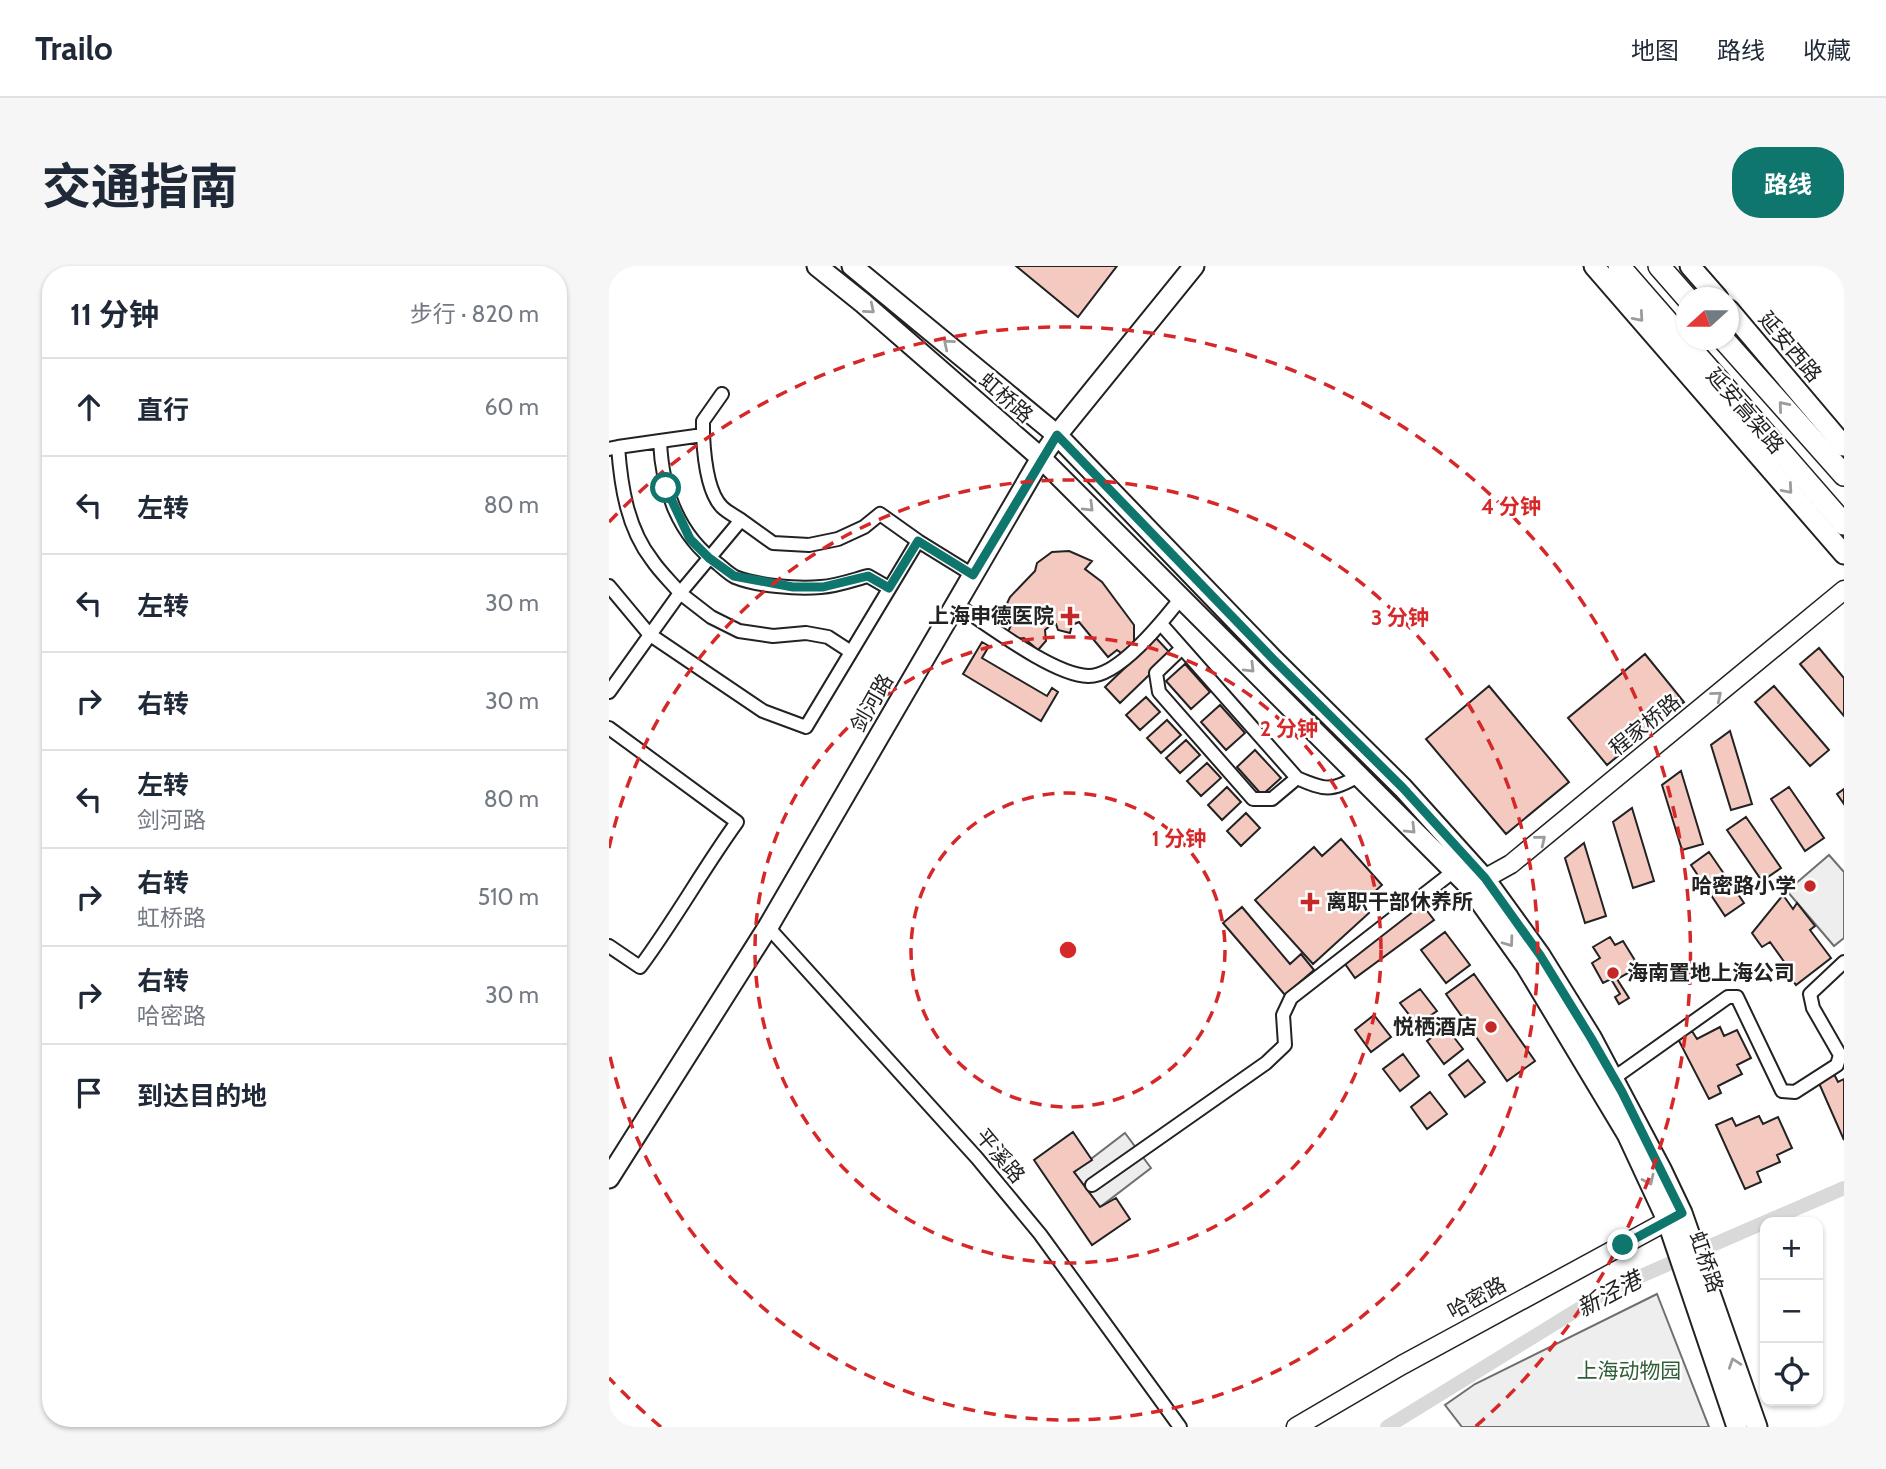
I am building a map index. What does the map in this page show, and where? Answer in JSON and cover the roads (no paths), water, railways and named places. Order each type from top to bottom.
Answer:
[{"type":"highway","name":"延安高架路","points":[[1619,266],[1844,524]]},
{"type":"highway","points":[[1659,266],[1677,287]]},
{"type":"highway","name":"延安高架路","points":[[1733,350],[1844,475]]},
{"type":"main road","name":"虹桥路","points":[[817,266],[1041,458],[1454,871],[1477,882],[1675,1216]]},
{"type":"main road","name":"虹桥路","points":[[852,266],[1057,435],[1272,658],[1403,788],[1477,882],[1540,955],[1614,1077],[1675,1216],[1697,1281],[1757,1427]]},
{"type":"main road","name":"剑河路","points":[[609,1178],[768,927],[1041,458],[1194,266]]},
{"type":"main road","points":[[1594,266],[1844,554]]},
{"type":"main road","points":[[1690,266],[1708,287]]},
{"type":"main road","name":"延安西路","points":[[1739,323],[1844,446]]},
{"type":"main road","name":"虹桥路","points":[[1697,1281],[1737,1427]]},
{"type":"street","points":[[722,394],[703,421],[710,482],[720,506],[773,543],[809,545],[838,538],[864,527],[880,514],[973,575]]},
{"type":"street","points":[[703,435],[614,448],[630,520],[650,558],[680,593],[711,617],[739,631],[773,636],[806,634],[828,637],[851,652]]},
{"type":"street","points":[[660,441],[666,488],[677,516],[690,539],[709,558],[734,576],[793,587],[823,587],[868,576],[889,588]]},
{"type":"street","points":[[609,692],[680,593],[741,520]]},
{"type":"street","points":[[609,586],[649,635],[763,711],[806,727],[918,541]]},
{"type":"street","name":"程家桥路","points":[[1477,882],[1511,864],[1844,590]]},
{"type":"street","points":[[956,604],[1034,654],[1065,670],[1089,676],[1112,669],[1161,624],[1181,598]]},
{"type":"street","points":[[1161,624],[1297,778],[1315,786],[1339,788],[1358,776]]},
{"type":"street","points":[[1182,648],[1156,673],[1159,692],[1253,799],[1272,799],[1297,778]]},
{"type":"street","points":[[609,728],[737,822],[640,967],[609,946]]},
{"type":"street","points":[[1092,1185],[1266,1063],[1285,1045],[1283,1016],[1291,998],[1454,871]]},
{"type":"street","name":"平溪路","points":[[768,927],[978,1158],[1040,1234],[1180,1427]]},
{"type":"street","points":[[1614,1077],[1728,997],[1737,998],[1782,1091],[1795,1092],[1837,1065],[1840,1055],[1814,1008],[1810,994],[1844,962]]},
{"type":"street","name":"哈密路","points":[[1296,1427],[1675,1216]]},
{"type":"waterway","name":"新泾港","points":[[1387,1427],[1611,1289],[1844,1188]]},
{"type":"place","name":"上海申德医院","points":[[1070,616]]},
{"type":"place","name":"哈密路小学","points":[[1810,886]]},
{"type":"place","name":"离职干部休养所","points":[[1310,902]]},
{"type":"place","name":"海南置地上海公司","points":[[1613,973]]},
{"type":"place","name":"悦栖酒店","points":[[1491,1027]]},
{"type":"park label","name":"上海动物园","points":[[1629,1371]]}]
